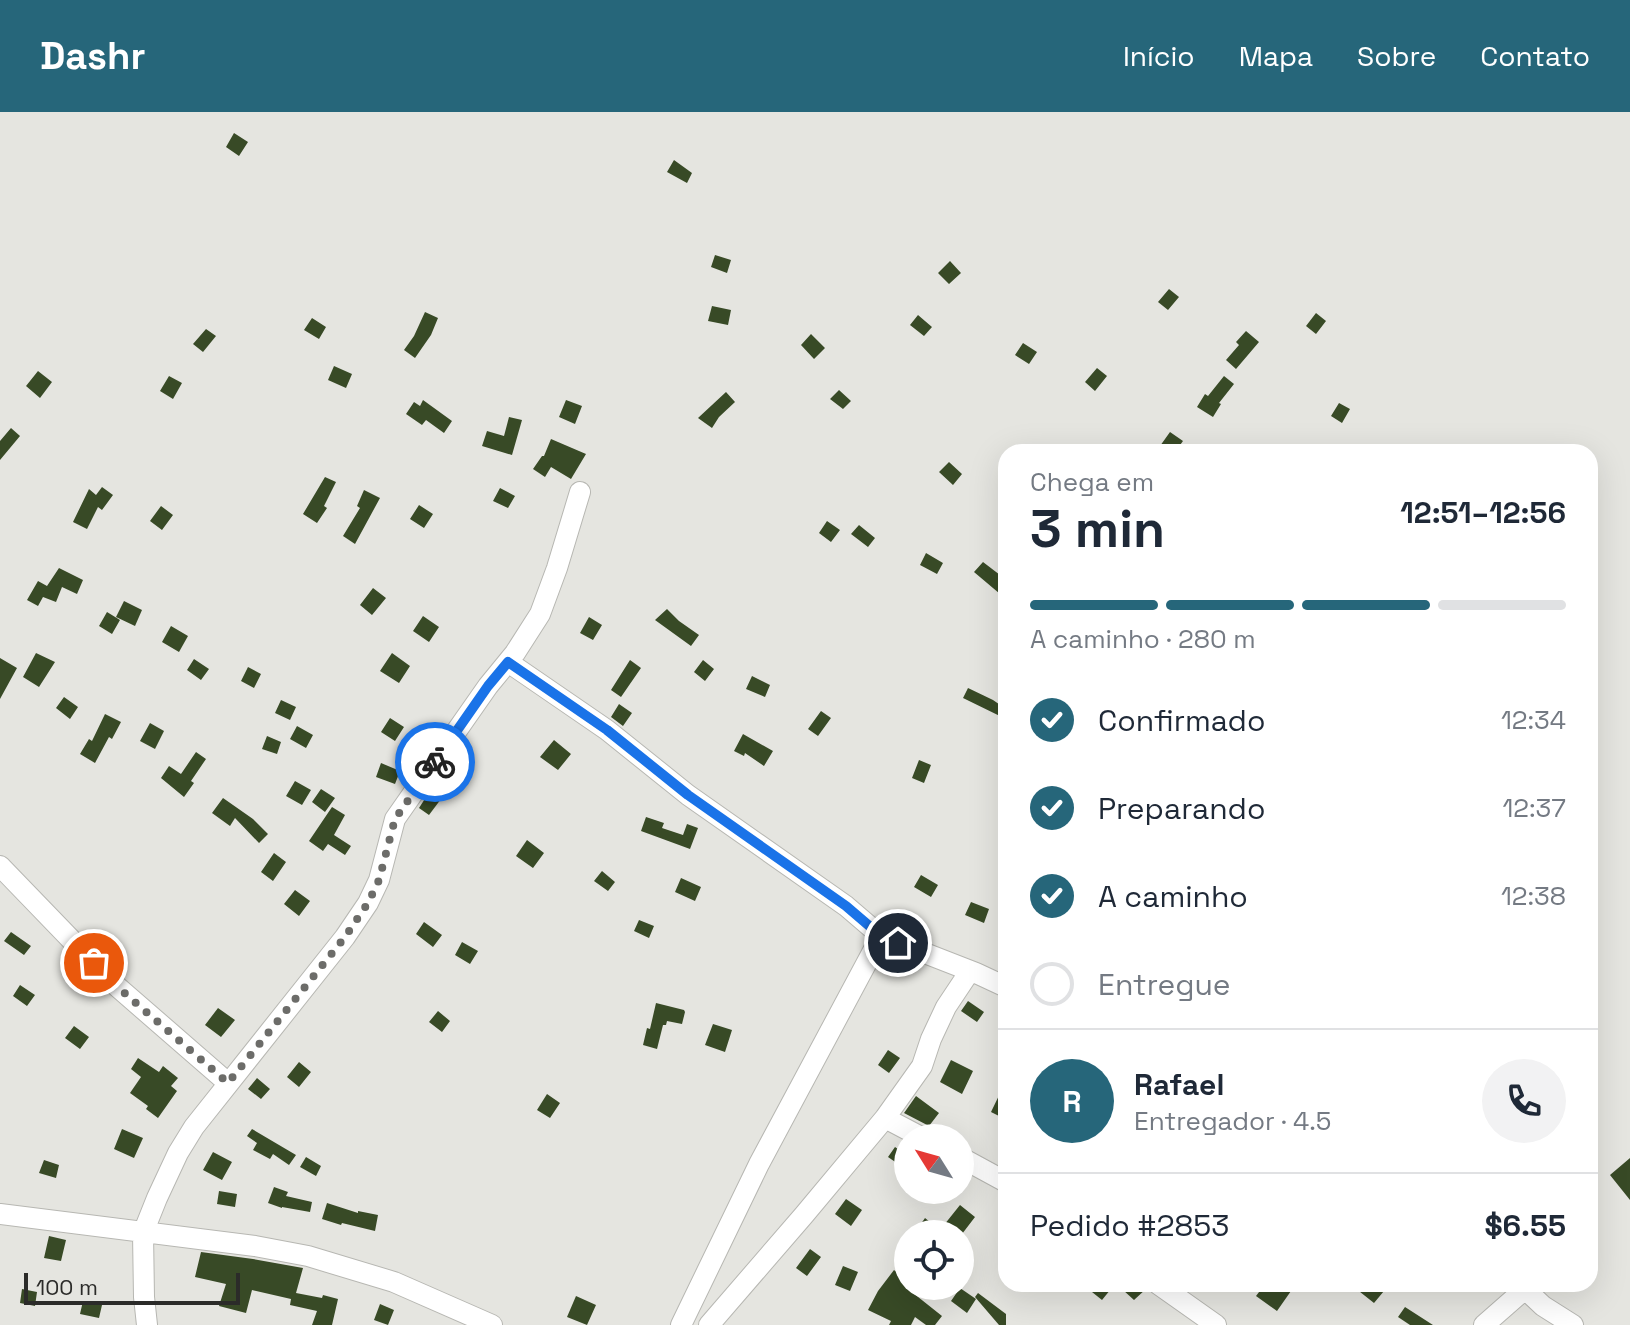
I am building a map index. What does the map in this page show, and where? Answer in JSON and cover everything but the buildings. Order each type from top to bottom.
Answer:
[{"type":"street","points":[[147,1325],[143,1233],[178,1153],[194,1127],[368,903],[379,880],[395,819],[540,614],[580,492]]},
{"type":"street","points":[[508,662],[607,730],[688,795],[846,906],[881,936],[998,983]]},
{"type":"street","points":[[0,866],[113,983],[228,1083]]},
{"type":"street","points":[[681,1325],[759,1164],[881,936]]},
{"type":"street","points":[[709,1325],[885,1118],[922,1066],[946,1007],[970,971]]},
{"type":"street","points":[[885,1118],[896,1124]]},
{"type":"street","points":[[974,1165],[998,1178]]},
{"type":"street","points":[[0,1214],[255,1246],[308,1256],[394,1282],[492,1325]]},
{"type":"street","points":[[1169,1292],[1216,1325]]},
{"type":"street","points":[[1484,1325],[1517,1292]]},
{"type":"street","points":[[1529,1292],[1543,1306],[1573,1325]]},
{"type":"way so far","points":[[94,963],[228,1083],[345,937],[368,903],[379,880],[395,819],[435,762]]},
{"type":"route","points":[[435,762],[508,662],[607,730],[688,795],[816,884],[881,936],[898,943]]}]
